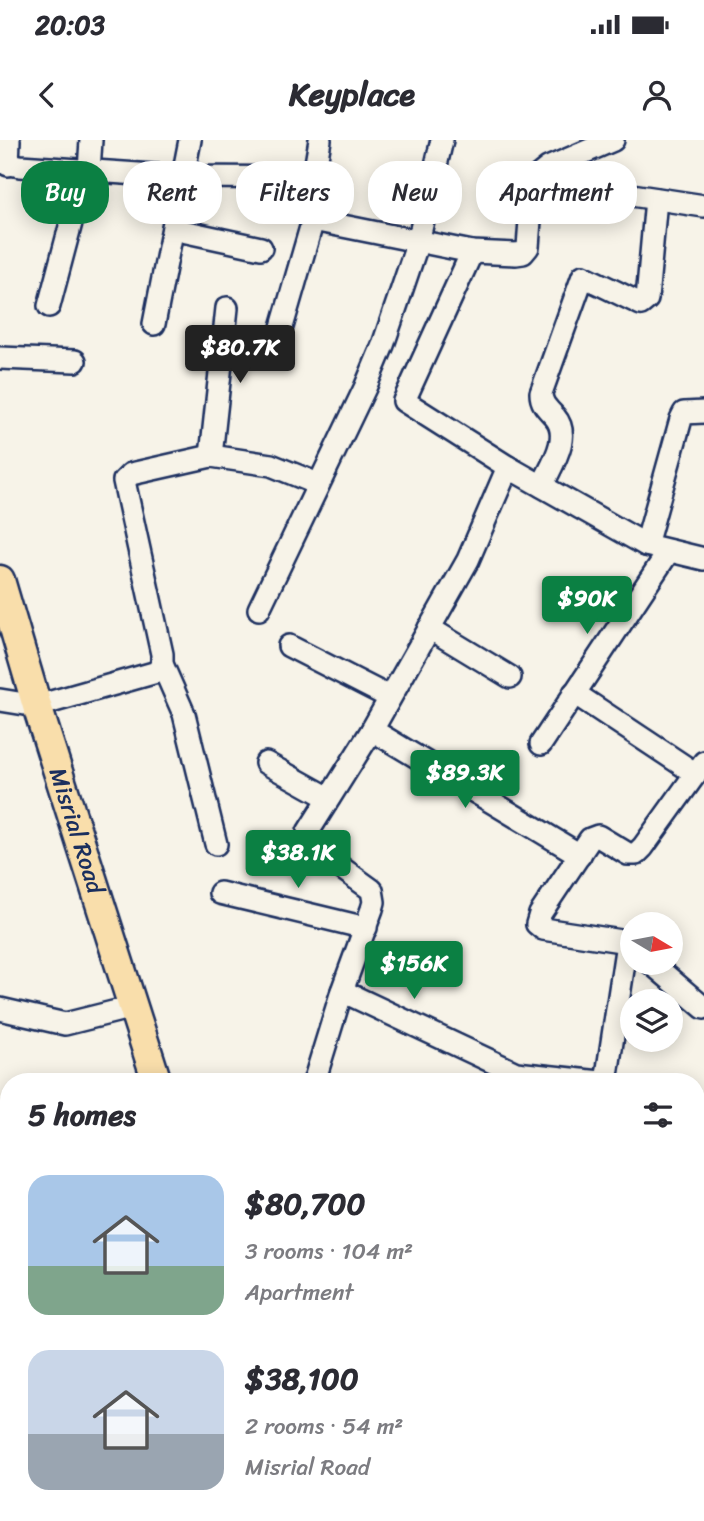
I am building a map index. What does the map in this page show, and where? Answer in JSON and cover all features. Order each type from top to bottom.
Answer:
[{"type":"main road","name":"Misrial Road","points":[[0,580],[37,706],[154,1073]]},
{"type":"street","points":[[4,163],[9,140]]},
{"type":"street","points":[[88,161],[90,140]]},
{"type":"street","points":[[186,161],[190,140]]},
{"type":"street","points":[[317,161],[320,140]]},
{"type":"street","points":[[259,609],[370,377],[418,242],[442,140]]},
{"type":"street","points":[[564,161],[613,140]]},
{"type":"street","points":[[637,196],[704,206]]},
{"type":"street","points":[[542,486],[562,441],[563,431],[560,423],[541,401],[541,393],[583,276],[641,304],[644,303],[647,299],[656,199]]},
{"type":"street","points":[[49,306],[72,224]]},
{"type":"street","points":[[154,324],[174,224]]},
{"type":"street","points":[[282,327],[312,224]]},
{"type":"street","points":[[332,224],[472,252],[523,253],[528,247],[530,224]]},
{"type":"street","points":[[173,229],[261,248]]},
{"type":"street","points":[[472,252],[404,401],[508,467],[646,545],[704,559]]},
{"type":"street","points":[[211,457],[228,308]]},
{"type":"street","points":[[0,358],[75,361]]},
{"type":"street","points":[[646,545],[681,419],[684,413],[704,412]]},
{"type":"street","points":[[216,844],[184,714],[162,664],[124,481],[131,474],[211,457],[271,466],[318,484]]},
{"type":"street","points":[[317,1073],[374,902],[372,890],[311,846],[308,832],[372,730],[468,561],[508,467]]},
{"type":"street","points":[[541,744],[669,551]]},
{"type":"street","points":[[429,628],[510,677]]},
{"type":"street","points":[[289,646],[389,698]]},
{"type":"street","points":[[0,699],[37,706],[157,672],[162,664]]},
{"type":"street","points":[[574,693],[700,768],[636,854],[628,854],[598,836],[590,839],[540,914],[537,924],[543,929],[620,943]]},
{"type":"street","points":[[372,730],[580,855]]},
{"type":"street","points":[[266,763],[328,798]]},
{"type":"street","points":[[220,893],[366,928]]},
{"type":"street","points":[[608,1073],[624,975]]},
{"type":"street","points":[[666,975],[704,1007]]},
{"type":"street","points":[[342,991],[516,1073]]},
{"type":"street","points":[[0,1009],[65,1024],[134,1007]]}]
